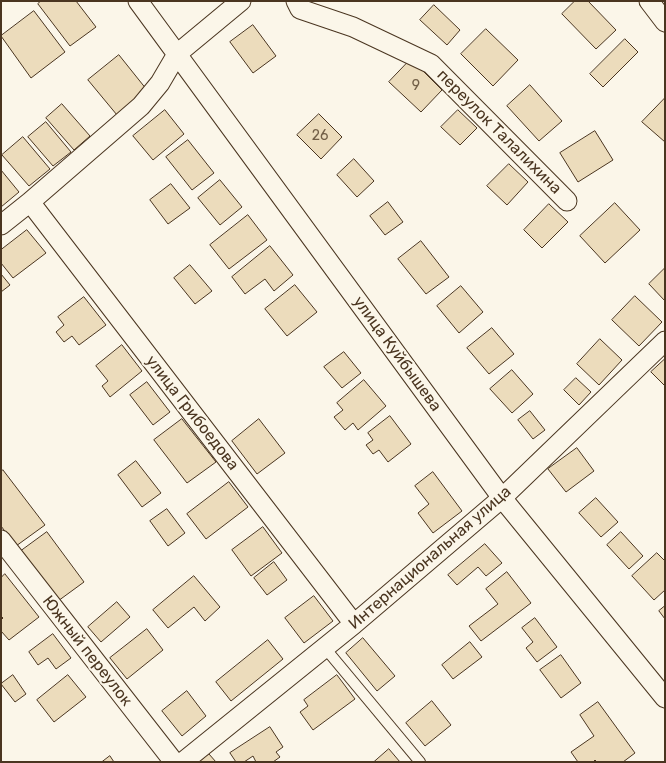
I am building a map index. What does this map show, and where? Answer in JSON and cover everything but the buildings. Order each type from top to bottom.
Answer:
[{"type":"street","name":"улица Куйбышева","points":[[138,1],[502,498],[665,698]]},
{"type":"street","points":[[1,226],[141,106],[160,83],[177,54],[241,1]]},
{"type":"street","name":"переулок Талалихина","points":[[296,1],[300,9],[353,28],[432,64],[567,201]]},
{"type":"street","points":[[648,1],[665,22]]},
{"type":"street","name":"улица Грибоедова","points":[[30,202],[354,624]]},
{"type":"street","name":"Интернациональная улица","points":[[183,762],[354,624],[502,498],[665,341]]},
{"type":"street","name":"Южный переулок","points":[[1,540],[174,762]]},
{"type":"lane","points":[[325,648],[420,762]]}]
